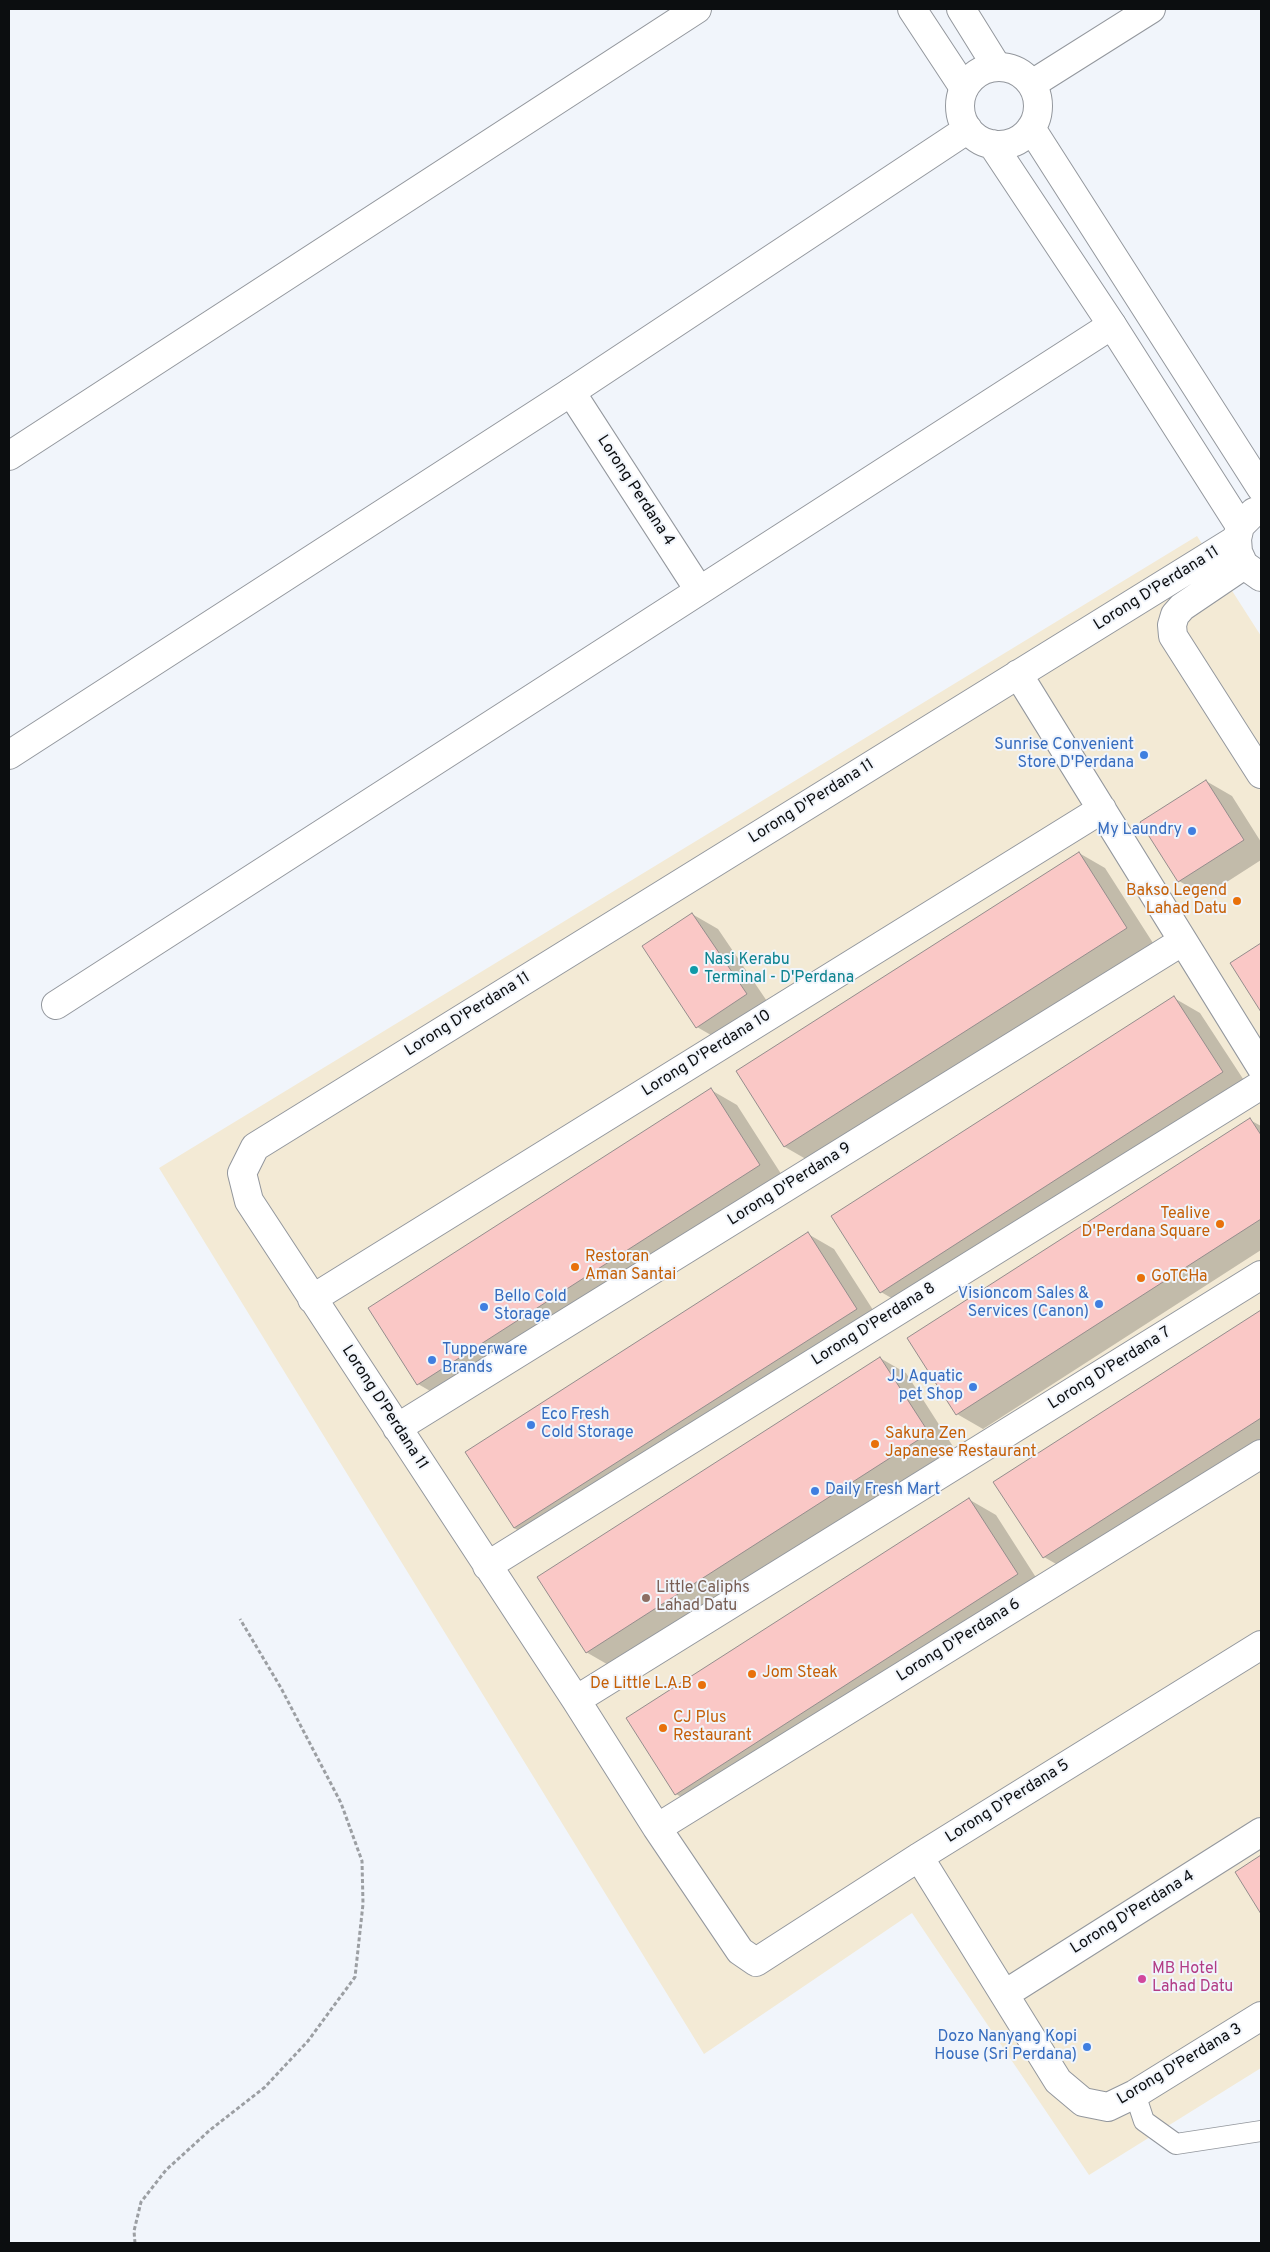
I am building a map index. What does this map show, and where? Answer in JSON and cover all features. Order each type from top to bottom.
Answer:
[{"type":"street","points":[[9,456],[697,9]]},
{"type":"street","points":[[912,9],[964,88]]},
{"type":"street","points":[[961,9],[997,66]]},
{"type":"street","points":[[1032,84],[1151,9]]},
{"type":"street","points":[[997,66],[1010,68],[1023,75],[1032,84],[1038,99],[1037,114],[1031,128],[1020,138],[1007,144],[992,144],[979,139],[968,129],[961,117],[960,102],[964,88],[972,78],[984,70],[997,66]]},
{"type":"street","points":[[1031,128],[1261,488]]},
{"type":"street","points":[[9,756],[571,392],[968,129]]},
{"type":"street","points":[[992,144],[1112,324],[1239,532],[1238,552],[1253,571],[1182,607],[1175,615],[1172,625],[1173,636],[1261,774]]},
{"type":"street","points":[[56,1005],[1112,324]]},
{"type":"street","name":"Lorong Perdana 4","points":[[571,392],[699,590]]},
{"type":"street","name":"Lorong D'Perdana 11","points":[[756,1962],[740,1951],[657,1828],[576,1700],[312,1299],[249,1201],[242,1173],[255,1147],[1018,674],[1239,532],[1254,512],[1261,509]]},
{"type":"street","points":[[1018,674],[1261,1067]]},
{"type":"street","name":"Lorong D'Perdana 10","points":[[312,1299],[1102,809]]},
{"type":"street","name":"Lorong D'Perdana 9","points":[[397,1428],[1183,941]]},
{"type":"street","name":"Lorong D'Perdana 8","points":[[486,1566],[1261,1085]]},
{"type":"street","name":"Lorong D'Perdana 7","points":[[576,1700],[1261,1275]]},
{"type":"street","name":"Lorong D'Perdana 6","points":[[657,1828],[1261,1454]]},
{"type":"street","name":"Lorong D'Perdana 5","points":[[756,1962],[918,1857],[1261,1645]]},
{"type":"street","name":"Lorong D'Perdana 4","points":[[1005,1994],[1261,1832]]},
{"type":"street","name":"Lorong D'Perdana 3","points":[[918,1857],[1058,2081],[1083,2102],[1108,2107],[1135,2094],[1261,2016]]},
{"type":"lane","points":[[1135,2094],[1144,2121],[1176,2144],[1261,2131]]},
{"type":"path","points":[[135,2243],[134,2231],[140,2202],[166,2170],[210,2130],[265,2087],[308,2041],[355,1977],[363,1904],[362,1860],[341,1803],[281,1688],[240,1619]]},
{"type":"shaded area","points":[[1197,536],[1261,636],[1261,2068],[1089,2175],[912,1913],[704,2054],[159,1168]]},
{"type":"building","name":"My Laundry","points":[[1206,780],[1244,840],[1178,882],[1140,822]]},
{"type":"building","points":[[1079,852],[1127,928],[784,1147],[736,1071]]},
{"type":"building","name":"Nasi Kerabu Terminal - D'Perdana","points":[[692,913],[747,994],[696,1028],[642,946]]},
{"type":"building","points":[[1261,943],[1261,1012],[1230,963]]},
{"type":"building","points":[[1174,996],[1223,1072],[880,1293],[831,1216]]},
{"type":"building","points":[[711,1088],[760,1165],[417,1385],[368,1308]]},
{"type":"building","points":[[1250,1118],[1261,1135],[1261,1219],[956,1415],[907,1338]]},
{"type":"building","points":[[808,1232],[857,1309],[514,1528],[465,1452]]},
{"type":"building","points":[[1261,1310],[1261,1418],[1043,1558],[993,1482]]},
{"type":"building","points":[[880,1357],[929,1433],[586,1653],[537,1577]]},
{"type":"building","points":[[969,1498],[1018,1574],[675,1795],[626,1718]]},
{"type":"building","points":[[1261,1855],[1261,1914],[1235,1872]]},
{"type":"place","name":"Sunrise Convenient Store D'Perdana","points":[[1144,755]]},
{"type":"place","name":"My Laundry","points":[[1192,831]]},
{"type":"place","name":"Bakso Legend Lahad Datu","points":[[1237,901]]},
{"type":"place","name":"Nasi Kerabu Terminal - D'Perdana","points":[[694,970]]},
{"type":"place","name":"Tealive D'Perdana Square","points":[[1220,1224]]},
{"type":"place","name":"Restoran Aman Santai","points":[[575,1267]]},
{"type":"place","name":"GoTCHa","points":[[1141,1278]]},
{"type":"place","name":"Visioncom Sales & Services (Canon)","points":[[1099,1304]]},
{"type":"place","name":"Bello Cold Storage","points":[[484,1307]]},
{"type":"place","name":"Tupperware Brands","points":[[432,1360]]},
{"type":"place","name":"JJ Aquatic pet Shop","points":[[973,1387]]},
{"type":"place","name":"Eco Fresh Cold Storage","points":[[531,1425]]},
{"type":"place","name":"Sakura Zen Japanese Restaurant","points":[[875,1444]]},
{"type":"place","name":"Daily Fresh Mart","points":[[815,1491]]},
{"type":"place","name":"Little Caliphs Lahad Datu","points":[[646,1598]]},
{"type":"place","name":"Jom Steak","points":[[752,1674]]},
{"type":"place","name":"De Little L.A.B","points":[[702,1685]]},
{"type":"place","name":"CJ Plus Restaurant","points":[[663,1728]]},
{"type":"place","name":"MB Hotel Lahad Datu","points":[[1142,1979]]},
{"type":"place","name":"Dozo Nanyang Kopi House (Sri Perdana)","points":[[1087,2047]]}]
